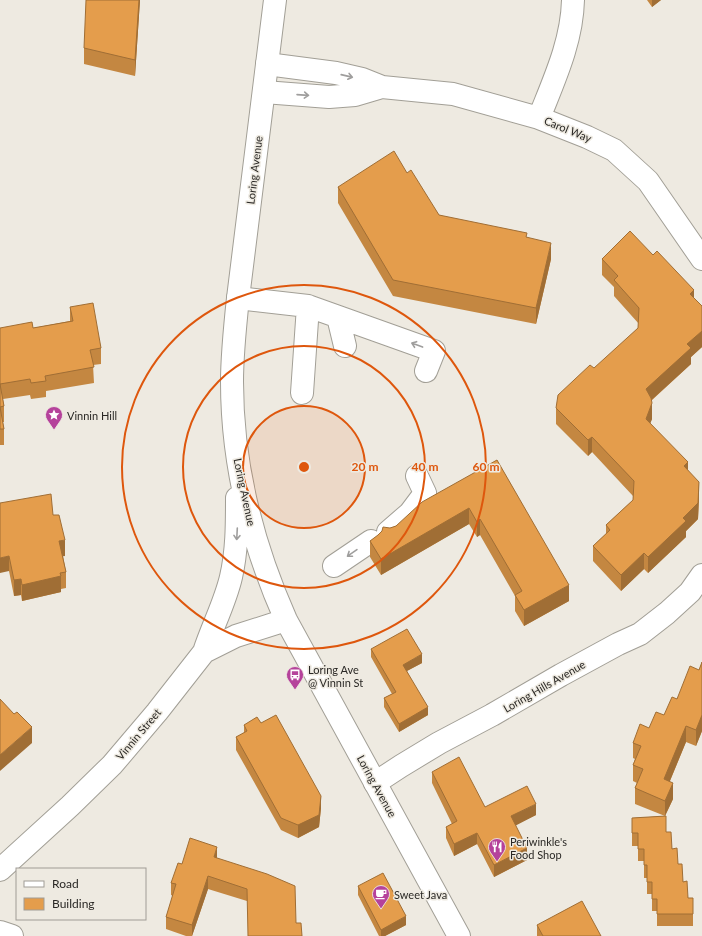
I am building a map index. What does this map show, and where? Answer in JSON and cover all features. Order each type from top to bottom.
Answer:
[{"type":"main road","name":"Loring Avenue","points":[[275,0],[238,298],[232,382],[233,418],[243,486],[260,557],[286,620],[459,936]]},
{"type":"main road","points":[[539,118],[562,60],[569,36],[573,12],[573,0]]},
{"type":"main road","name":"Carol Way","points":[[267,64],[336,73],[362,79],[382,87],[453,94],[539,118],[588,136],[614,150],[648,180],[702,259]]},
{"type":"main road","name":"Carol Way","points":[[264,92],[329,97],[355,95],[382,87]]},
{"type":"main road","points":[[238,298],[308,306],[434,351],[426,371]]},
{"type":"main road","points":[[302,393],[308,306]]},
{"type":"main road","points":[[338,317],[344,346]]},
{"type":"main road","points":[[204,652],[224,600],[231,577],[236,552],[238,523],[237,453]]},
{"type":"main road","points":[[334,566],[410,513],[426,494],[417,476]]},
{"type":"main road","name":"Loring Hills Avenue","points":[[375,783],[439,743],[618,644],[640,634],[690,592],[702,575]]},
{"type":"main road","name":"Vinnin Street","points":[[0,870],[112,765],[157,712],[204,652],[236,636],[286,620]]},
{"type":"main road","points":[[0,932],[12,936]]},
{"type":"building","points":[[86,0],[139,0],[135,60],[84,48]]},
{"type":"building","points":[[394,151],[407,173],[411,170],[439,215],[527,233],[526,237],[551,243],[536,308],[393,280],[338,187]]},
{"type":"building","points":[[630,231],[653,255],[657,251],[694,290],[690,294],[702,306],[702,331],[687,344],[691,348],[646,389],[652,403],[646,419],[688,462],[684,466],[699,482],[698,503],[683,518],[686,521],[648,557],[644,553],[621,575],[593,546],[610,530],[606,525],[633,500],[634,481],[592,437],[588,440],[556,408],[558,395],[590,365],[594,368],[638,328],[639,308],[614,280],[618,276],[602,259]]},
{"type":"building","points":[[93,303],[101,348],[90,350],[94,367],[45,376],[46,381],[31,383],[30,379],[0,384],[0,328],[32,322],[33,328],[73,321],[70,307]]},
{"type":"building","points":[[0,384],[4,406],[0,407]]},
{"type":"building","points":[[0,407],[4,429],[0,429]]},
{"type":"building","points":[[497,460],[569,585],[524,610],[515,595],[522,591],[480,519],[477,522],[469,508],[381,559],[370,541],[382,531],[383,527],[390,528],[396,526],[422,502]]},
{"type":"building","points":[[51,494],[53,515],[59,515],[65,540],[59,541],[66,572],[60,573],[61,576],[22,585],[21,579],[14,580],[9,556],[0,558],[0,503]]},
{"type":"building","points":[[407,629],[422,654],[403,665],[428,707],[399,724],[384,698],[396,692],[371,649]]},
{"type":"building","points":[[702,662],[702,715],[696,730],[686,726],[664,779],[673,783],[665,801],[635,788],[643,769],[633,765],[641,746],[633,743],[640,724],[649,728],[656,712],[664,715],[672,697],[677,699],[690,666],[699,670]]},
{"type":"building","points":[[0,699],[14,714],[17,712],[32,727],[0,755]]},
{"type":"building","points":[[276,715],[321,796],[319,815],[298,825],[281,818],[236,737],[247,731],[244,725],[257,717],[261,723]]},
{"type":"building","points":[[459,757],[485,807],[527,786],[536,804],[511,816],[527,848],[494,865],[477,833],[454,844],[446,827],[457,821],[432,772]]},
{"type":"building","points":[[666,816],[666,832],[671,832],[672,849],[677,848],[678,864],[682,864],[683,882],[687,881],[688,898],[693,898],[693,914],[657,914],[657,899],[652,899],[652,882],[647,882],[647,865],[644,865],[644,849],[638,849],[638,833],[632,833],[632,818]]},
{"type":"building","points":[[190,838],[217,847],[214,857],[267,874],[295,886],[296,923],[301,923],[302,936],[248,936],[247,889],[208,876],[192,925],[166,917],[176,884],[171,883],[178,863],[182,864]]},
{"type":"building","name":"Sweet Java","points":[[383,873],[406,916],[381,930],[358,886]]},
{"type":"building","points":[[582,901],[601,936],[543,936],[537,925]]},
{"type":"place","name":"Vinnin Hill","points":[[54,430]]},
{"type":"place","name":"Loring Ave @ Vinnin St","points":[[295,690]]},
{"type":"place","name":"Periwinkle's Food Shop","points":[[497,862]]},
{"type":"place","name":"Sweet Java","points":[[381,909]]}]
